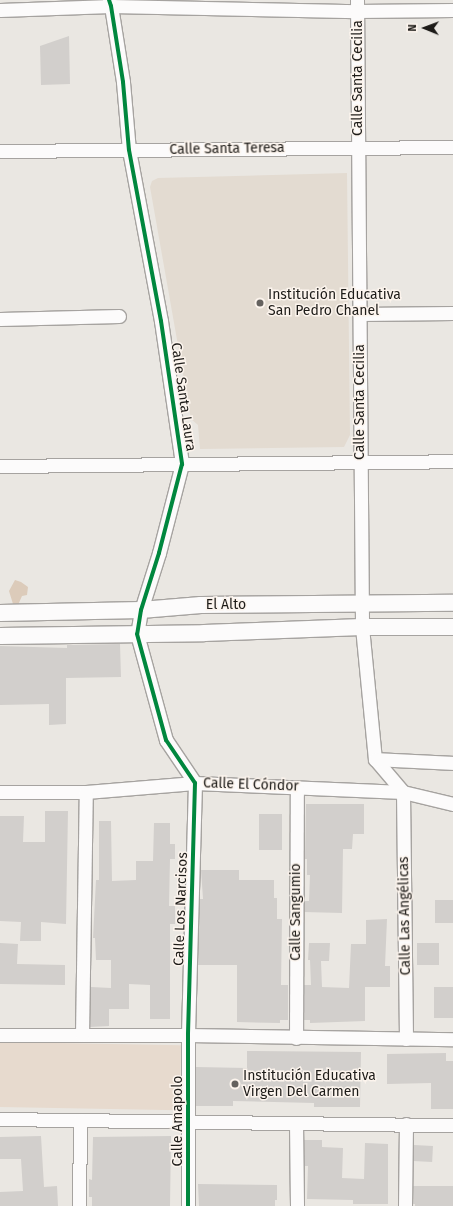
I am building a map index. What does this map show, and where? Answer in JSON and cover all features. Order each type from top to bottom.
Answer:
[{"type":"street","points":[[0,10],[110,3],[357,5],[453,10]]},
{"type":"street","name":"Calle Santa Laura","points":[[110,3],[123,82],[129,150],[161,321],[182,464],[159,553],[141,610],[137,634],[166,740],[195,783]]},
{"type":"street","name":"Calle Santa Cecilia","points":[[357,5],[362,627],[374,759]]},
{"type":"street","name":"Calle Santa Teresa","points":[[0,150],[453,147]]},
{"type":"street","points":[[360,314],[453,313]]},
{"type":"street","points":[[0,319],[120,316]]},
{"type":"street","points":[[0,466],[453,461]]},
{"type":"street","name":"El Alto","points":[[0,613],[141,610],[201,604],[453,603]]},
{"type":"street","name":"El Alto","points":[[0,636],[137,634],[362,627],[453,627]]},
{"type":"street","points":[[374,759],[453,763]]},
{"type":"street","points":[[374,759],[404,792]]},
{"type":"street","name":"Calle El Cóndor","points":[[0,792],[86,792],[195,783],[297,786],[404,792],[453,804]]},
{"type":"street","name":"Calle Los Narcisos","points":[[188,1035],[195,783]]},
{"type":"street","name":"Calle Sangumio","points":[[296,1038],[297,786]]},
{"type":"street","points":[[82,1035],[86,792]]},
{"type":"street","name":"Calle Las Angélicas","points":[[404,792],[406,1039]]},
{"type":"street","points":[[0,1035],[188,1035],[453,1040]]},
{"type":"street","name":"Calle Amapolo","points":[[188,1035],[188,1206]]},
{"type":"street","points":[[0,1119],[453,1125]]},
{"type":"street","points":[[80,1120],[80,1206]]},
{"type":"street","points":[[296,1123],[296,1206]]},
{"type":"street","points":[[405,1206],[406,1124]]},
{"type":"shaded area","name":"Institución Educativa San Pedro Chanel","points":[[347,173],[350,435],[344,447],[200,449],[198,425],[191,419],[150,187],[152,181],[158,178]]},
{"type":"shaded area","points":[[15,580],[28,587],[27,595],[22,596],[18,605],[13,604],[9,591]]},
{"type":"shaded area","points":[[0,1042],[181,1045],[180,1110],[0,1107]]},
{"type":"building","points":[[69,36],[70,84],[41,85],[40,46]]},
{"type":"building","points":[[120,644],[121,677],[66,678],[66,724],[49,725],[49,704],[0,705],[0,646],[67,648],[67,645]]},
{"type":"building","points":[[306,804],[364,804],[364,834],[353,834],[352,849],[343,849],[342,913],[304,912],[305,901],[309,901],[310,875],[307,875],[307,859],[305,859]]},
{"type":"building","points":[[45,811],[68,811],[66,924],[41,922],[41,941],[20,941],[21,922],[0,921],[0,816],[24,816],[23,842],[45,842]]},
{"type":"building","points":[[259,814],[282,814],[282,850],[259,850]]},
{"type":"building","points":[[99,821],[111,821],[112,881],[136,880],[136,861],[153,861],[154,823],[170,823],[170,844],[175,844],[175,859],[170,859],[169,906],[175,906],[175,924],[170,924],[170,1019],[150,1019],[150,985],[129,984],[129,1009],[109,1009],[109,1026],[90,1027],[91,987],[111,988],[111,960],[96,960],[95,938],[93,938],[96,880],[99,880]]},
{"type":"building","points":[[201,870],[239,870],[239,880],[274,880],[274,898],[277,898],[277,919],[282,919],[281,985],[288,985],[288,1020],[280,1020],[280,1023],[237,1022],[237,965],[198,965],[200,899],[203,899]]},
{"type":"building","points":[[435,900],[453,900],[453,923],[435,923]]},
{"type":"building","points":[[387,919],[385,966],[390,966],[390,987],[365,987],[365,1021],[310,1023],[310,1020],[304,1020],[304,985],[311,985],[310,960],[308,960],[309,943],[330,943],[329,961],[321,961],[322,987],[349,988],[351,944],[366,944],[366,920]]},
{"type":"building","points":[[0,943],[18,944],[17,964],[65,965],[65,985],[0,984]]},
{"type":"building","points":[[417,943],[439,943],[439,965],[417,965]]},
{"type":"building","points":[[434,987],[453,987],[453,1018],[434,1018]]},
{"type":"building","points":[[247,1051],[361,1052],[360,1107],[314,1107],[314,1103],[233,1101],[233,1106],[196,1106],[196,1067],[247,1068]]},
{"type":"building","points":[[446,1053],[446,1061],[453,1061],[453,1109],[431,1109],[431,1083],[387,1084],[387,1054]]},
{"type":"building","points":[[41,1136],[44,1187],[57,1186],[58,1206],[0,1206],[0,1192],[23,1191],[21,1159],[0,1159],[0,1137]]},
{"type":"building","points":[[171,1136],[170,1206],[92,1206],[92,1197],[89,1197],[89,1179],[92,1180],[93,1137]]},
{"type":"building","points":[[304,1140],[322,1140],[322,1147],[343,1148],[342,1178],[364,1179],[365,1143],[388,1144],[388,1204],[353,1204],[353,1200],[307,1199],[308,1166],[305,1166]]},
{"type":"building","points":[[414,1145],[433,1146],[432,1162],[413,1161]]},
{"type":"building","points":[[198,1184],[277,1185],[277,1200],[275,1200],[275,1206],[199,1206]]},
{"type":"building","points":[[413,1186],[453,1186],[453,1206],[415,1206],[415,1204],[413,1204]]},
{"type":"cycle path","points":[[109,0],[123,82],[129,150],[161,321],[182,464],[159,553],[141,610],[137,634],[166,740],[195,783],[188,1035],[188,1206]]},
{"type":"place","name":"Institución Educativa San Pedro Chanel","points":[[260,303]]},
{"type":"place","name":"Institución Educativa Virgen Del Carmen","points":[[235,1084]]}]
